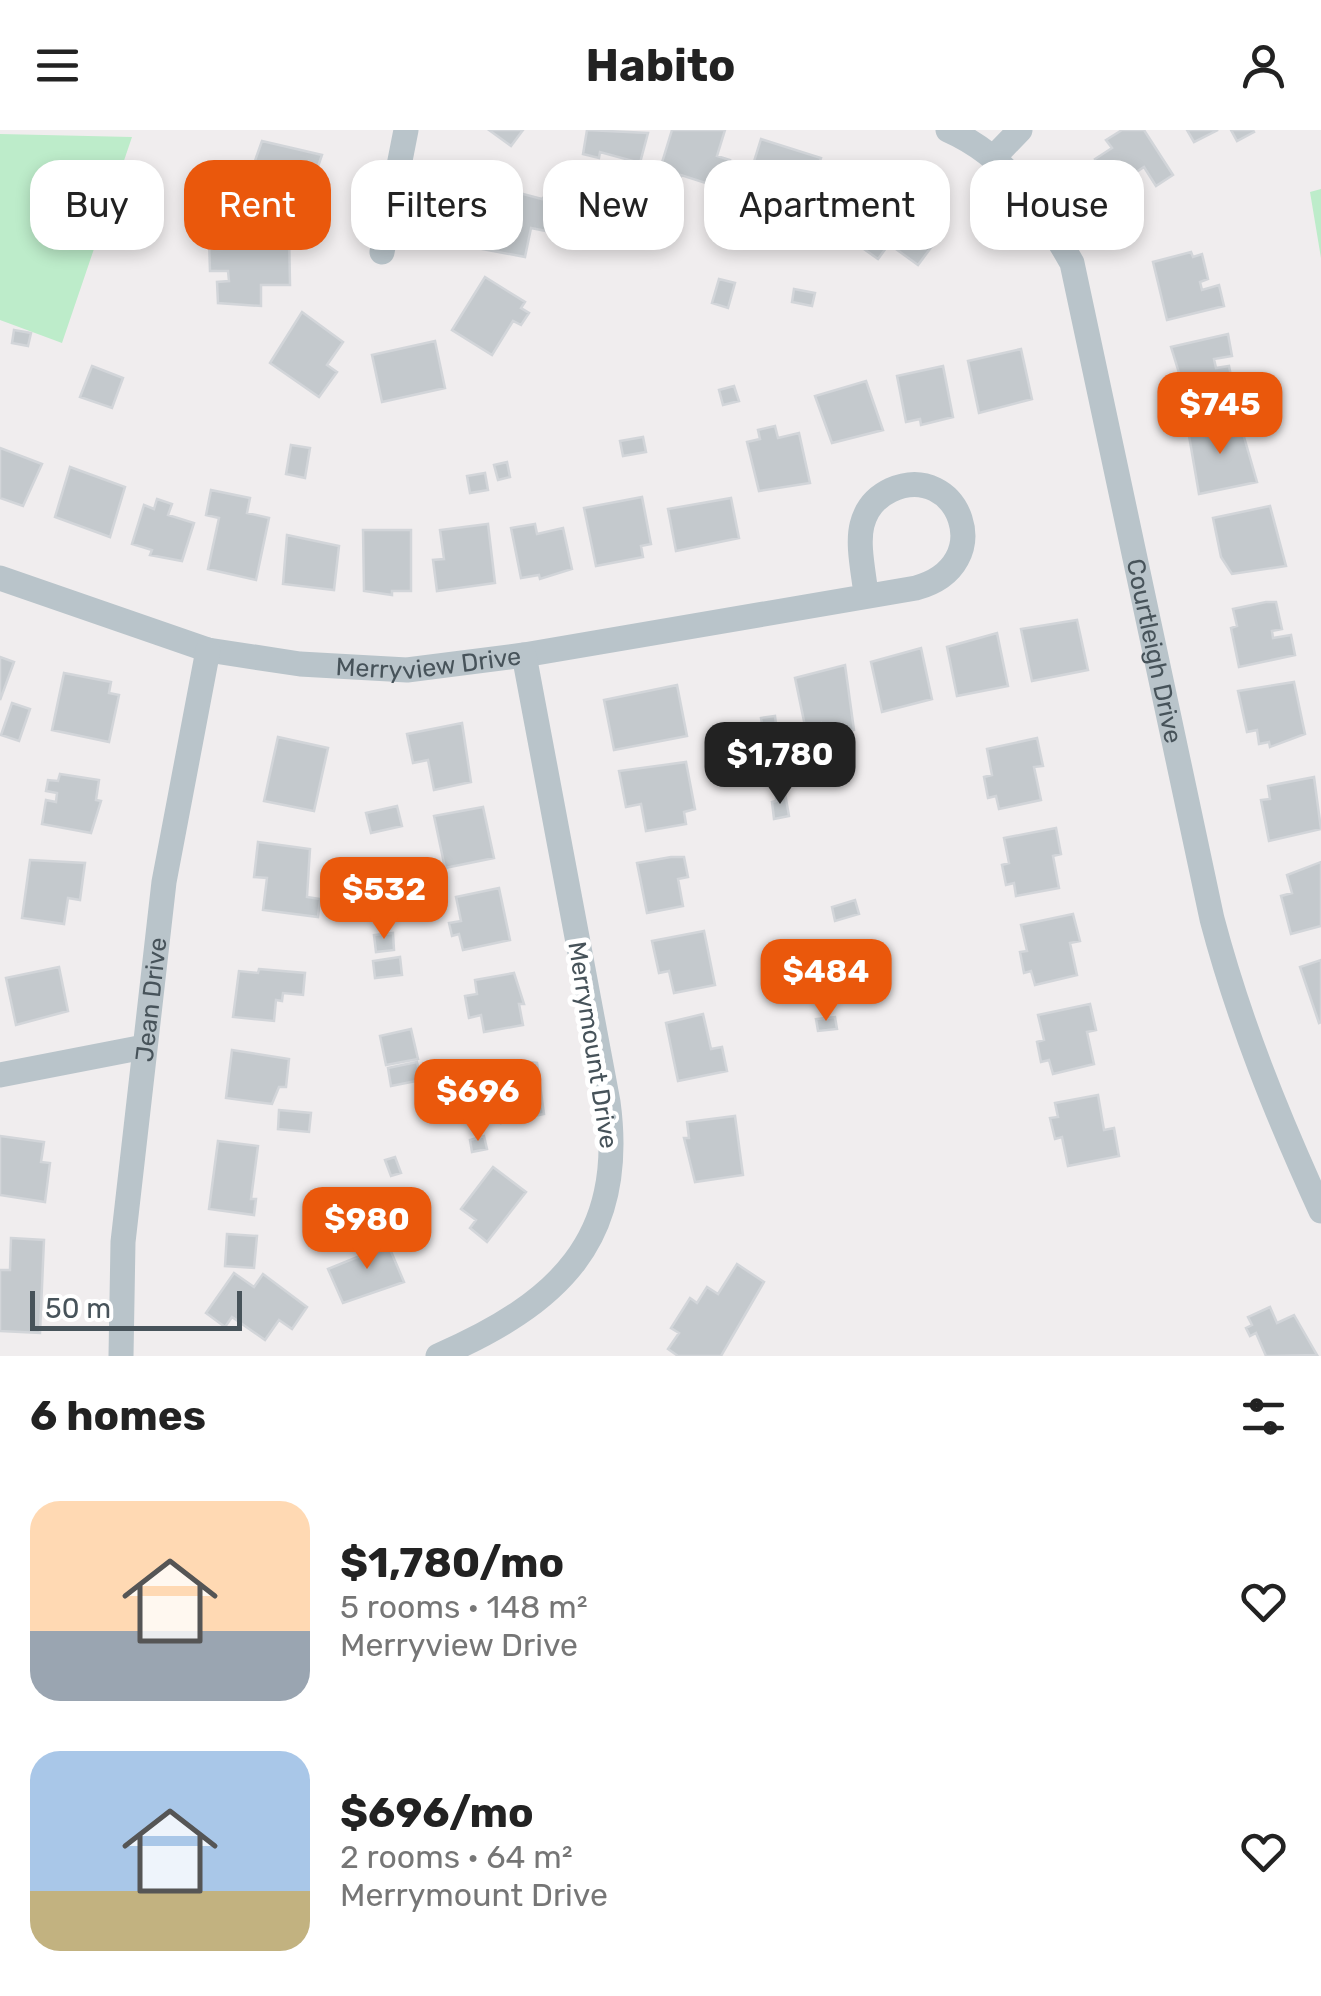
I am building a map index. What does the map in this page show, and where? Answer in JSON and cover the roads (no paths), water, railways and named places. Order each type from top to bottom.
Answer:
[{"type":"street","points":[[382,252],[406,130]]},
{"type":"street","name":"Courtleigh Drive","points":[[948,130],[995,156],[1043,212],[1072,263],[1212,918],[1243,1029],[1321,1211]]},
{"type":"street","points":[[995,156],[1020,130]]},
{"type":"street","name":"Merryview Drive","points":[[0,578],[208,650],[300,664],[407,670],[524,655],[916,588],[947,574],[957,562],[964,536],[958,510],[947,498],[918,484],[881,494],[868,510],[861,528],[866,596]]},
{"type":"street","name":"Jean Drive","points":[[120,1356],[123,1242],[144,1048],[174,815],[208,650]]},
{"type":"street","name":"Merrymount Drive","points":[[438,1356],[494,1332],[559,1284],[594,1230],[610,1182],[613,1138],[608,1102],[524,655]]},
{"type":"street","points":[[0,1075],[144,1048]]}]
